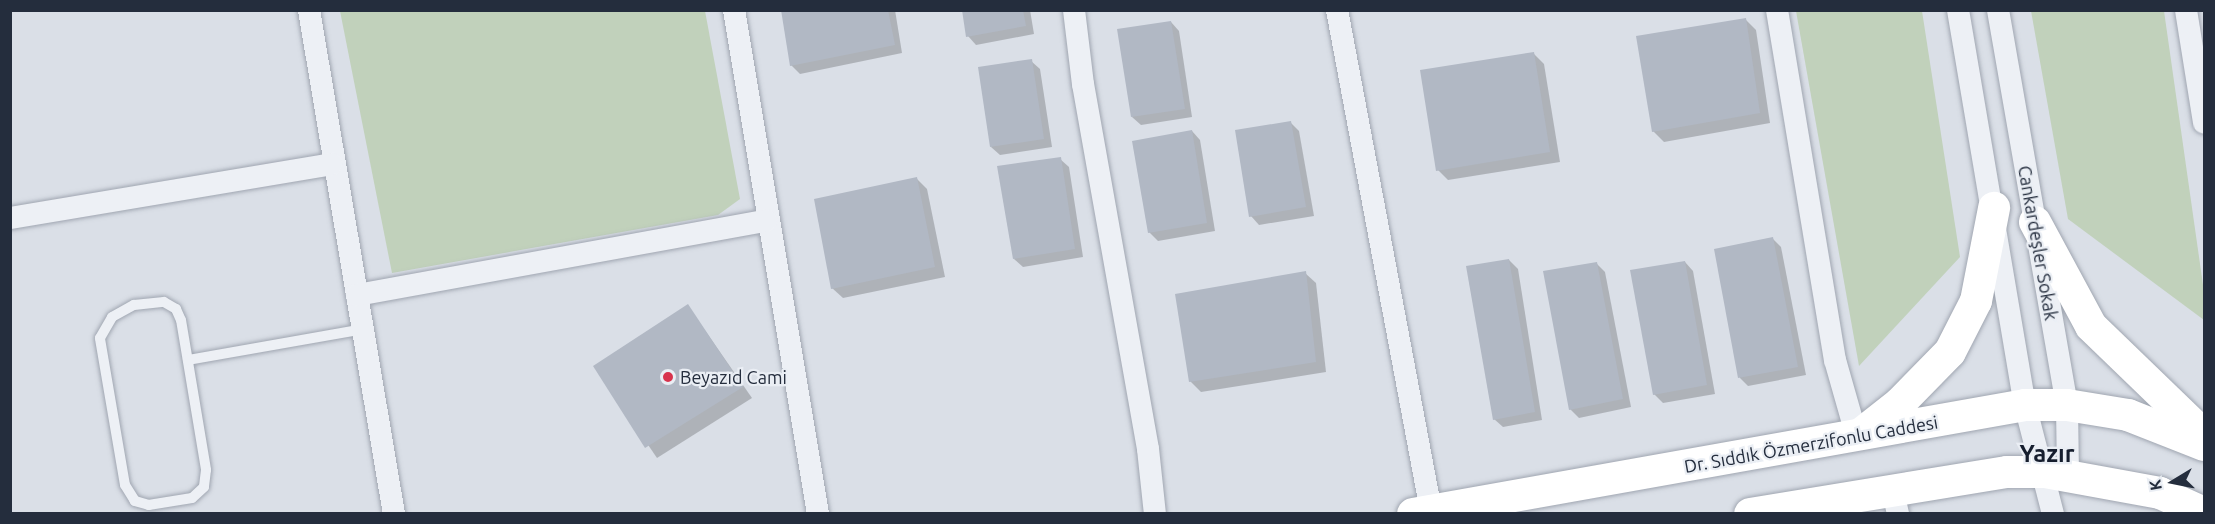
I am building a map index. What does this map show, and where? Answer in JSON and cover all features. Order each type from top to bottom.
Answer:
[{"type":"main road","points":[[1857,437],[1900,403],[1950,352],[1976,302],[1994,208]]},
{"type":"main road","points":[[2034,222],[2091,326],[2205,435]]},
{"type":"main road","name":"Dr. Sıddık Özmerzifonlu Caddesi","points":[[1422,512],[1857,437],[2025,405],[2067,405],[2128,416],[2205,445]]},
{"type":"main road","points":[[1750,513],[1895,503],[2007,472],[2056,474],[2160,493],[2205,513]]},
{"type":"street","points":[[309,10],[332,164],[394,513]]},
{"type":"street","points":[[734,10],[766,221],[818,513]]},
{"type":"street","points":[[1074,10],[1083,84],[1148,448],[1155,513]]},
{"type":"street","points":[[1337,10],[1422,512]]},
{"type":"street","points":[[1777,10],[1835,360],[1857,437]]},
{"type":"street","name":"Cankardeşler Sokak","points":[[1958,10],[1994,208],[2025,405],[2056,474]]},
{"type":"street","name":"Cankardeşler Sokak","points":[[1998,10],[2067,405],[2056,474]]},
{"type":"street","points":[[2186,10],[2205,123]]},
{"type":"street","points":[[10,218],[332,164]]},
{"type":"street","points":[[357,295],[766,221]]},
{"type":"street","points":[[2053,513],[2056,474]]},
{"type":"lane","points":[[164,302],[176,309],[181,320],[188,360],[206,470],[204,487],[192,498],[149,505],[135,501],[125,485],[100,338],[112,317],[134,305],[164,302]]},
{"type":"lane","points":[[188,360],[363,329]]},
{"type":"green space","points":[[340,11],[705,11],[740,199],[718,215],[392,273]]},
{"type":"green space","points":[[1796,11],[1922,11],[1960,257],[1859,366]]},
{"type":"green space","points":[[2031,11],[2164,11],[2204,292],[2204,320],[2068,219]]},
{"type":"building","points":[[781,10],[888,10],[895,45],[790,66]]},
{"type":"building","points":[[962,10],[1023,10],[1026,26],[966,37]]},
{"type":"building","points":[[1746,18],[1760,113],[1652,132],[1636,36]]},
{"type":"building","points":[[1171,21],[1185,109],[1131,117],[1117,29]]},
{"type":"building","points":[[1534,52],[1550,152],[1436,171],[1420,70]]},
{"type":"building","points":[[1032,59],[1044,139],[990,147],[978,67]]},
{"type":"building","points":[[1291,121],[1306,207],[1249,217],[1235,130]]},
{"type":"building","points":[[1192,130],[1207,223],[1148,233],[1132,141]]},
{"type":"building","points":[[1061,157],[1075,249],[1013,259],[997,166]]},
{"type":"building","points":[[917,177],[935,267],[831,289],[814,199]]},
{"type":"building","points":[[1773,237],[1798,367],[1738,378],[1714,249]]},
{"type":"building","points":[[1509,259],[1535,412],[1493,420],[1466,266]]},
{"type":"building","points":[[1685,261],[1707,385],[1653,395],[1630,270]]},
{"type":"building","points":[[1597,262],[1623,399],[1569,410],[1543,271]]},
{"type":"building","points":[[1306,271],[1316,362],[1189,382],[1175,294]]},
{"type":"building","name":"Beyazıd Cami","points":[[688,304],[743,387],[645,448],[593,366]]},
{"type":"place","name":"Beyazıd Cami","points":[[668,377]]},
{"type":"district","name":"Yazır","points":[[2047,454]]}]
